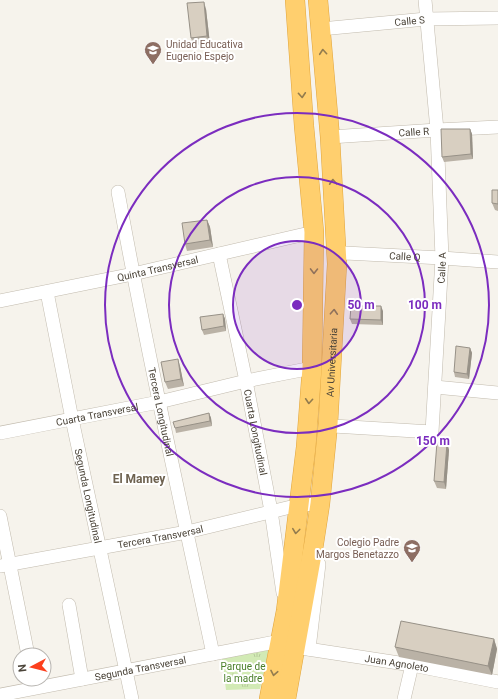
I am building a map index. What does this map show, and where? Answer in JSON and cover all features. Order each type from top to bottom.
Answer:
[{"type":"highway","name":"Av Universitaria","points":[[269,699],[295,646],[286,610],[306,448],[312,368],[314,232],[304,126],[295,0]]},
{"type":"highway","name":"Av Universitaria","points":[[286,699],[320,504],[331,425],[337,264],[330,137],[318,0]]},
{"type":"street","name":"Calle A","points":[[331,425],[432,432],[442,258],[437,130],[425,0]]},
{"type":"street","name":"Calle S","points":[[321,29],[426,19],[498,18]]},
{"type":"street","name":"Calle R","points":[[330,137],[498,127]]},
{"type":"street","name":"Tercera Longitudinal","points":[[118,192],[159,402],[213,654]]},
{"type":"street","name":"Quinta Transversal","points":[[0,301],[133,274],[314,232]]},
{"type":"street","name":"Calle Q","points":[[336,254],[345,253],[498,262]]},
{"type":"street","name":"Cuarta Longitudinal","points":[[219,254],[246,381],[271,511],[286,610]]},
{"type":"street","name":"Segunda Longitudinal","points":[[47,292],[72,419],[132,699]]},
{"type":"street","name":"Cuarta Transversal","points":[[0,433],[159,402],[246,381],[312,368]]},
{"type":"street","points":[[435,387],[498,393]]},
{"type":"street","points":[[295,646],[331,425]]},
{"type":"street","name":"Tercera Transversal","points":[[4,565],[187,532],[299,505],[320,504]]},
{"type":"street","points":[[0,516],[4,565],[26,647]]},
{"type":"street","points":[[69,605],[82,679]]},
{"type":"street","name":"Segunda Transversal","points":[[0,695],[213,654],[295,646]]},
{"type":"street","name":"Juan Agnoleto","points":[[295,646],[412,665],[498,682]]},
{"type":"street","points":[[404,699],[412,665]]},
{"type":"green space","name":"Parque de la madre","points":[[270,647],[260,689],[226,690],[222,659]]},
{"type":"building","points":[[204,2],[207,36],[191,38],[187,3]]},
{"type":"building","points":[[441,129],[470,129],[471,154],[442,157]]},
{"type":"building","points":[[492,190],[498,190],[498,204],[492,203]]},
{"type":"building","points":[[207,220],[210,240],[185,244],[182,223]]},
{"type":"building","points":[[351,306],[381,306],[381,320],[350,319]]},
{"type":"building","points":[[223,314],[224,326],[202,330],[200,317]]},
{"type":"building","points":[[456,346],[470,348],[467,374],[454,372]]},
{"type":"building","points":[[178,359],[181,379],[165,382],[161,362]]},
{"type":"building","points":[[209,413],[210,421],[175,428],[173,422]]},
{"type":"building","points":[[437,442],[447,443],[444,482],[434,481]]},
{"type":"building","points":[[401,621],[494,639],[488,666],[395,647]]},
{"type":"place","name":"Unidad Educativa Eugenio Espejo","points":[[153,65]]},
{"type":"place","name":"Colegio Padre Margos Benetazzo","points":[[412,563]]},
{"type":"district","name":"El Mamey","points":[[139,479]]}]
